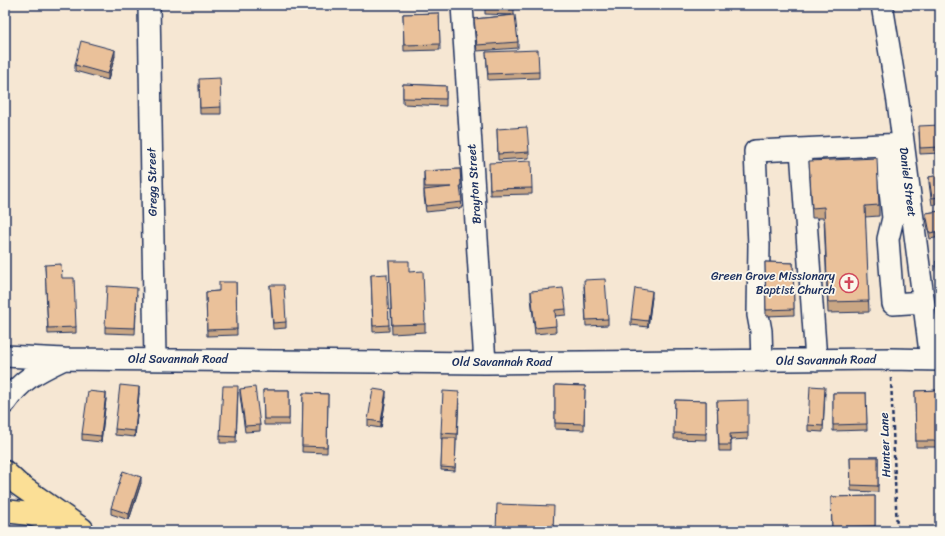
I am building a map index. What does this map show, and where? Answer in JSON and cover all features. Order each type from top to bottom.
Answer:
[{"type":"main road","points":[[5,472],[18,484],[84,530]]},
{"type":"main road","points":[[5,511],[30,514],[84,530]]},
{"type":"street","name":"Gregg Street","points":[[149,5],[155,359]]},
{"type":"street","name":"Brayton Street","points":[[462,5],[485,362]]},
{"type":"street","name":"Daniel Street","points":[[882,5],[898,102],[894,145],[902,217],[923,302],[935,360]]},
{"type":"street","points":[[762,361],[761,331],[758,314],[759,245],[755,151],[894,145]]},
{"type":"street","points":[[801,150],[816,360]]},
{"type":"street","points":[[902,217],[888,239],[893,304],[923,302]]},
{"type":"street","name":"Old Savannah Road","points":[[5,356],[64,359],[485,362],[935,360]]},
{"type":"street","name":"Old Savannah Road","points":[[5,365],[27,357]]},
{"type":"street","name":"Old Savannah Road","points":[[5,403],[26,379],[64,359]]},
{"type":"path","name":"Hunter Lane","points":[[890,359],[897,531]]},
{"type":"building","points":[[486,5],[514,5],[514,9],[485,8]]},
{"type":"building","points":[[439,13],[440,44],[404,45],[403,14]]},
{"type":"building","points":[[515,15],[518,42],[477,45],[474,19]]},
{"type":"building","points":[[81,41],[115,50],[108,74],[75,65]]},
{"type":"building","points":[[538,50],[539,72],[488,74],[486,52]]},
{"type":"building","points":[[220,78],[221,107],[200,108],[199,79]]},
{"type":"building","points":[[403,84],[446,86],[446,99],[403,98]]},
{"type":"building","points":[[940,125],[940,147],[920,148],[919,126]]},
{"type":"building","points":[[527,127],[529,152],[498,154],[497,129]]},
{"type":"building","points":[[877,158],[879,205],[865,206],[869,301],[828,302],[824,207],[812,208],[809,161]]},
{"type":"building","points":[[531,161],[532,188],[490,189],[489,163]]},
{"type":"building","points":[[460,169],[462,202],[426,206],[424,190],[451,187],[425,187],[424,171]]},
{"type":"building","points":[[940,175],[940,197],[932,198],[929,177]]},
{"type":"building","points":[[940,211],[940,231],[930,233],[926,213]]},
{"type":"building","points":[[940,260],[940,277],[936,261]]},
{"type":"building","points":[[389,261],[409,261],[409,272],[423,271],[425,324],[392,325]]},
{"type":"building","points":[[765,262],[793,263],[794,309],[766,310]]},
{"type":"building","points":[[61,264],[62,278],[74,278],[76,327],[48,328],[45,265]]},
{"type":"building","points":[[387,274],[389,325],[373,326],[371,275]]},
{"type":"building","points":[[605,279],[608,319],[586,320],[584,280]]},
{"type":"building","points":[[219,282],[236,282],[237,329],[207,330],[206,292],[219,291]]},
{"type":"building","points":[[270,285],[284,285],[286,322],[273,323]]},
{"type":"building","points":[[107,286],[137,288],[135,328],[105,327]]},
{"type":"building","points":[[5,288],[8,322],[5,323]]},
{"type":"building","points":[[563,288],[566,309],[555,310],[556,326],[535,328],[531,291]]},
{"type":"building","points":[[635,288],[652,291],[648,321],[631,319]]},
{"type":"building","points":[[120,385],[139,387],[135,431],[115,429]]},
{"type":"building","points":[[555,385],[585,386],[584,424],[555,423]]},
{"type":"building","points":[[223,386],[238,386],[236,437],[220,436]]},
{"type":"building","points":[[810,386],[825,387],[823,426],[808,425]]},
{"type":"building","points":[[255,387],[260,425],[245,426],[240,389]]},
{"type":"building","points":[[373,389],[386,391],[381,422],[368,420]]},
{"type":"building","points":[[263,390],[289,390],[289,419],[264,419]]},
{"type":"building","points":[[940,390],[940,441],[916,441],[915,391]]},
{"type":"building","points":[[88,391],[106,393],[101,436],[82,434]]},
{"type":"building","points":[[443,391],[459,392],[457,434],[441,433]]},
{"type":"building","points":[[303,393],[328,394],[327,447],[302,446]]},
{"type":"building","points":[[833,393],[866,393],[867,424],[833,425]]},
{"type":"building","points":[[675,400],[706,401],[706,434],[674,433]]},
{"type":"building","points":[[748,400],[748,433],[730,434],[731,445],[719,445],[717,401]]},
{"type":"building","points":[[442,438],[456,438],[455,468],[441,467]]},
{"type":"building","points":[[850,457],[878,457],[878,486],[851,485]]},
{"type":"building","points":[[123,471],[141,477],[129,514],[111,508]]},
{"type":"building","points":[[875,496],[875,526],[832,527],[831,497]]},
{"type":"building","points":[[497,504],[554,506],[553,531],[496,531]]},
{"type":"place","name":"Green Grove Missionary Baptist Church","points":[[849,283]]}]
